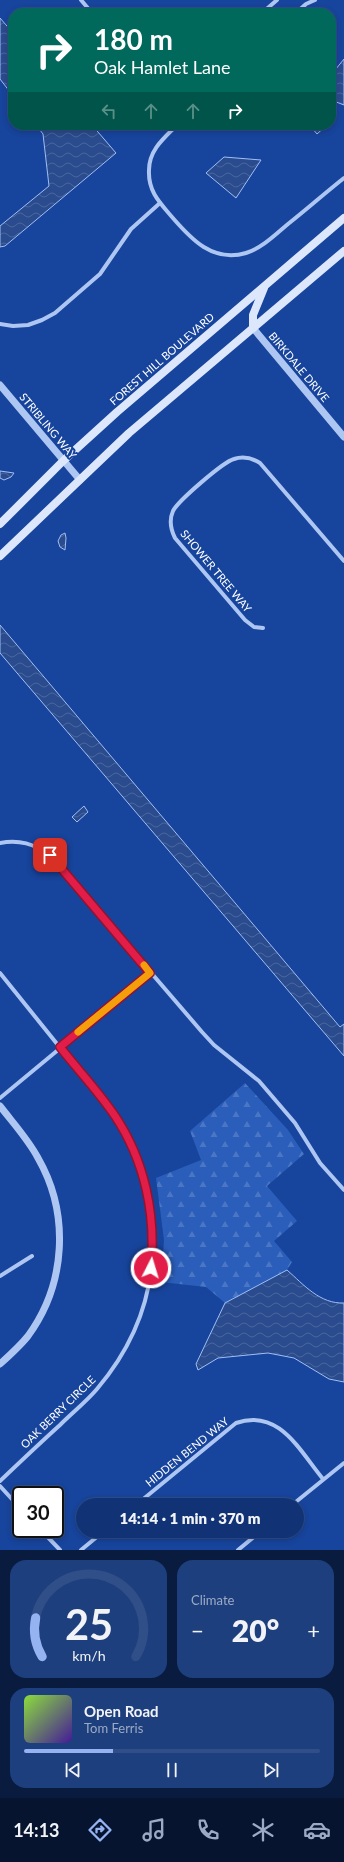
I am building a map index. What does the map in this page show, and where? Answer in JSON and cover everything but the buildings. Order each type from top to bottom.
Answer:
[{"type":"main road","name":"FOREST HILL BOULEVARD","points":[[0,524],[63,461],[344,218]]},
{"type":"main road","points":[[0,556],[129,433],[344,251]]},
{"type":"main road","points":[[253,328],[253,315],[266,285]]},
{"type":"street","points":[[81,0],[88,8]]},
{"type":"street","points":[[268,8],[277,0]]},
{"type":"street","points":[[302,8],[315,0]]},
{"type":"street","points":[[171,130],[157,145],[149,164],[150,183],[154,196],[188,236],[199,245],[218,253],[238,255],[258,248],[344,178]]},
{"type":"street","points":[[0,324],[13,326],[28,325],[55,313],[100,274],[131,229],[160,203]]},
{"type":"street","name":"BIRKDALE DRIVE","points":[[253,328],[344,437]]},
{"type":"street","name":"STRIBLING WAY","points":[[0,385],[80,480]]},
{"type":"street","name":"SHOWER TREE WAY","points":[[263,628],[254,627],[245,620],[175,538],[172,532],[171,518],[177,505],[227,462],[234,459],[248,458],[260,463],[344,561]]},
{"type":"street","points":[[0,843],[18,842],[31,844],[50,855],[150,973],[214,1045],[259,1081],[295,1123],[320,1163],[344,1190]]},
{"type":"street","name":"OAK BERRY CIRCLE","points":[[0,973],[115,1116],[128,1138],[138,1162],[150,1208],[153,1244],[151,1268],[142,1310],[133,1333],[111,1371],[82,1404],[0,1480]]},
{"type":"street","points":[[0,1098],[150,973]]},
{"type":"street","points":[[0,1106],[27,1140],[47,1174],[58,1212],[60,1232],[57,1268],[46,1304],[28,1335],[0,1364]]},
{"type":"street","points":[[0,1276],[32,1256]]},
{"type":"street","name":"HIDDEN BEND WAY","points":[[145,1498],[236,1423],[245,1420],[264,1420],[280,1428],[323,1479]]},
{"type":"street","points":[[300,1498],[344,1463]]},
{"type":"street","points":[[0,1486],[12,1499]]},
{"type":"street","points":[[49,1538],[60,1550]]},
{"type":"street","points":[[81,1550],[96,1538]]},
{"type":"street","points":[[238,1550],[253,1538]]},
{"type":"green space","points":[[245,1083],[288,1130],[304,1154],[267,1186],[297,1221],[274,1241],[292,1262],[287,1270],[225,1303],[206,1287],[161,1282],[164,1240],[156,1178],[201,1160],[190,1131]]},
{"type":"water","points":[[0,18],[8,27],[8,89],[0,79]]},
{"type":"water","points":[[344,59],[344,105],[336,102],[336,69]]},
{"type":"water","points":[[40,130],[96,130],[116,153],[5,246],[0,247],[0,226],[49,186],[43,134]]},
{"type":"water","points":[[314,130],[321,130],[317,134]]},
{"type":"water","points":[[224,157],[261,160],[236,198],[206,173]]},
{"type":"water","points":[[0,471],[14,473],[11,477],[4,480],[0,478]]},
{"type":"water","points":[[65,533],[65,550],[60,547],[58,541],[61,535]]},
{"type":"water","points":[[0,625],[340,1027],[344,1024],[344,1056],[0,653]]},
{"type":"water","points":[[84,806],[88,812],[77,822],[72,817]]},
{"type":"water","points":[[287,1270],[320,1297],[335,1302],[344,1303],[344,1382],[329,1379],[294,1358],[268,1353],[218,1358],[198,1370],[196,1364],[225,1303]]},
{"type":"slow traffic","points":[[78,1032],[150,973],[144,965]]},
{"type":"route","points":[[50,855],[150,973],[60,1047],[115,1116],[128,1138],[138,1162],[145,1183],[153,1230],[151,1268]]}]
